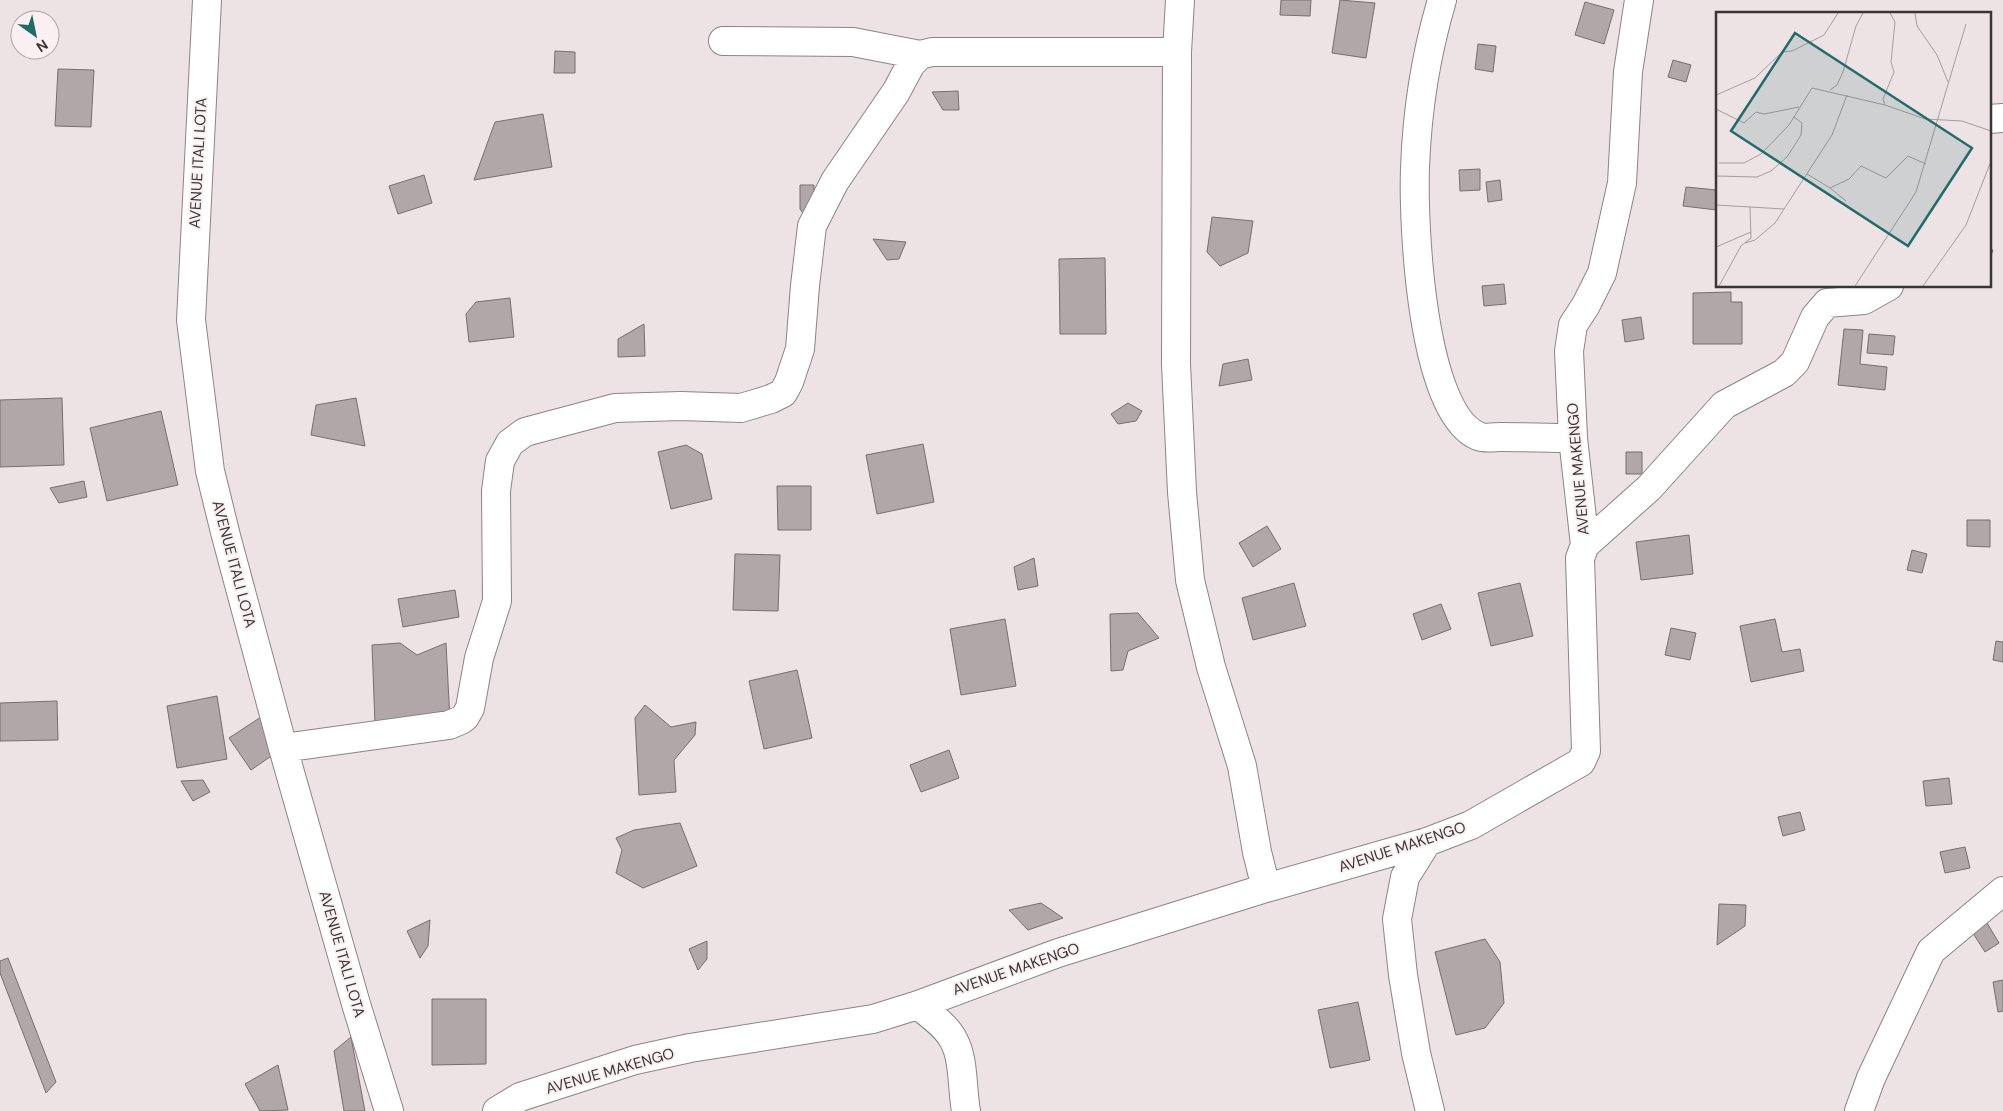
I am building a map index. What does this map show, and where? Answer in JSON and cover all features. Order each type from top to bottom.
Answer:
[{"type":"street","name":"AVENUE ITALI LOTA","points":[[207,0],[191,320],[210,471],[283,748],[356,1004],[389,1111]]},
{"type":"street","points":[[1180,0],[1177,52],[1176,364],[1182,492],[1190,580],[1212,667],[1242,766],[1257,852],[1266,888]]},
{"type":"street","points":[[1442,0],[1423,84],[1415,168],[1415,232],[1427,333],[1443,391],[1461,423],[1479,437],[1573,438]]},
{"type":"street","name":"AVENUE MAKENGO","points":[[497,1111],[520,1097],[635,1060],[698,1047],[873,1019],[1058,954],[1266,888],[1427,842],[1472,825],[1581,762],[1586,752],[1580,558],[1585,545],[1573,438],[1569,352],[1573,325],[1586,305],[1602,273],[1622,183],[1628,72],[1639,0]]},
{"type":"street","points":[[723,41],[853,42],[920,55],[932,52],[1177,52]]},
{"type":"street","points":[[283,748],[449,725],[466,717],[470,708],[480,658],[497,600],[496,491],[500,460],[510,443],[525,432],[615,408],[681,406],[741,408],[771,399],[783,393],[789,382],[800,349],[812,226],[835,181],[896,92],[911,64],[920,55]]},
{"type":"street","points":[[1990,119],[2003,118]]},
{"type":"street","points":[[1585,545],[1648,488],[1724,405],[1784,373],[1795,362],[1815,317],[1827,303],[1864,300],[1885,288]]},
{"type":"street","points":[[1427,842],[1405,877],[1397,919],[1403,975],[1416,1053],[1430,1111]]},
{"type":"street","points":[[1859,1111],[1871,1078],[1931,952],[2003,892]]},
{"type":"street","points":[[918,1004],[941,1024],[954,1041],[960,1061],[966,1111]]},
{"type":"building","points":[[1281,0],[1311,0],[1310,16],[1280,15]]},
{"type":"building","points":[[1340,0],[1375,3],[1366,58],[1332,53]]},
{"type":"building","points":[[1585,2],[1614,10],[1604,44],[1575,35]]},
{"type":"building","points":[[1478,44],[1496,46],[1493,72],[1475,69]]},
{"type":"building","points":[[555,51],[575,52],[575,73],[554,73]]},
{"type":"building","points":[[1673,60],[1691,65],[1686,82],[1668,77]]},
{"type":"building","points":[[58,69],[94,70],[91,127],[55,126]]},
{"type":"building","points":[[958,91],[959,110],[943,110],[932,92]]},
{"type":"building","points":[[543,114],[552,167],[474,180],[495,122]]},
{"type":"building","points":[[1480,169],[1480,190],[1460,191],[1459,170]]},
{"type":"building","points":[[424,175],[432,203],[398,214],[389,186]]},
{"type":"building","points":[[1500,180],[1502,200],[1488,202],[1486,182]]},
{"type":"building","points":[[800,185],[814,185],[812,226],[800,209]]},
{"type":"building","points":[[1686,187],[1716,190],[1716,210],[1683,206]]},
{"type":"building","points":[[1212,217],[1253,221],[1248,253],[1220,266],[1207,252]]},
{"type":"building","points":[[873,239],[906,242],[899,259],[887,260]]},
{"type":"building","points":[[1105,258],[1106,334],[1060,334],[1059,259]]},
{"type":"building","points":[[1504,284],[1506,304],[1484,306],[1482,286]]},
{"type":"building","points":[[1731,292],[1731,302],[1742,302],[1742,344],[1693,344],[1693,293]]},
{"type":"building","points":[[510,298],[514,337],[469,342],[466,314],[476,302]]},
{"type":"building","points":[[1641,317],[1644,339],[1625,342],[1622,320]]},
{"type":"building","points":[[644,324],[645,356],[618,357],[618,339]]},
{"type":"building","points":[[1844,329],[1863,330],[1860,364],[1887,367],[1885,390],[1838,385]]},
{"type":"building","points":[[1869,334],[1895,336],[1893,355],[1867,353]]},
{"type":"building","points":[[1248,359],[1252,380],[1219,386],[1223,364]]},
{"type":"building","points":[[62,398],[64,465],[0,467],[0,400]]},
{"type":"building","points":[[356,398],[365,446],[311,435],[316,405]]},
{"type":"building","points":[[1128,403],[1142,411],[1136,421],[1118,424],[1111,414]]},
{"type":"building","points":[[161,411],[178,485],[107,501],[90,428]]},
{"type":"building","points":[[923,444],[934,502],[877,514],[866,455]]},
{"type":"building","points":[[686,445],[702,454],[712,499],[671,509],[658,452]]},
{"type":"building","points":[[1626,452],[1642,452],[1642,474],[1626,474]]},
{"type":"building","points":[[84,481],[87,497],[59,503],[50,488]]},
{"type":"building","points":[[777,486],[811,486],[811,530],[778,530]]},
{"type":"building","points":[[1967,520],[1990,520],[1990,547],[1967,546]]},
{"type":"building","points":[[1267,526],[1281,549],[1253,567],[1239,543]]},
{"type":"building","points":[[1689,535],[1693,574],[1641,580],[1636,542]]},
{"type":"building","points":[[1912,550],[1927,554],[1922,573],[1907,570]]},
{"type":"building","points":[[735,554],[780,555],[778,611],[733,610]]},
{"type":"building","points":[[1034,558],[1038,586],[1018,590],[1014,567]]},
{"type":"building","points":[[1294,583],[1306,626],[1253,640],[1242,598]]},
{"type":"building","points":[[1520,583],[1533,636],[1491,646],[1478,593]]},
{"type":"building","points":[[455,590],[459,617],[403,627],[398,599]]},
{"type":"building","points":[[1441,604],[1451,629],[1422,640],[1413,614]]},
{"type":"building","points":[[1138,613],[1159,638],[1128,651],[1123,670],[1111,671],[1110,614]]},
{"type":"building","points":[[1005,619],[1016,686],[961,695],[950,629]]},
{"type":"building","points":[[1775,619],[1782,652],[1800,649],[1804,671],[1751,682],[1740,626]]},
{"type":"building","points":[[1671,628],[1696,633],[1690,660],[1665,655]]},
{"type":"building","points":[[1996,641],[2003,642],[2003,662],[1993,660]]},
{"type":"building","points":[[400,643],[417,655],[446,643],[450,721],[375,724],[372,645]]},
{"type":"building","points":[[797,670],[812,738],[764,749],[749,681]]},
{"type":"building","points":[[217,696],[227,759],[177,768],[167,706]]},
{"type":"building","points":[[57,701],[58,740],[0,741],[0,703]]},
{"type":"building","points":[[645,705],[671,727],[696,722],[695,735],[674,760],[676,792],[639,795],[635,718]]},
{"type":"building","points":[[261,717],[283,748],[251,770],[229,738]]},
{"type":"building","points":[[949,750],[959,778],[921,792],[910,765]]},
{"type":"building","points":[[1949,778],[1952,804],[1926,806],[1923,781]]},
{"type":"building","points":[[203,780],[210,792],[193,801],[181,781]]},
{"type":"building","points":[[1800,812],[1805,830],[1783,836],[1778,817]]},
{"type":"building","points":[[680,823],[697,866],[643,888],[616,873],[622,850],[616,838],[634,830]]},
{"type":"building","points":[[1965,847],[1970,868],[1945,873],[1940,852]]},
{"type":"building","points":[[1041,903],[1063,918],[1028,930],[1009,910]]},
{"type":"building","points":[[1719,904],[1746,905],[1745,926],[1717,945]]},
{"type":"building","points":[[1984,918],[1999,943],[1985,952],[1969,927]]},
{"type":"building","points":[[430,920],[428,946],[420,958],[407,931]]},
{"type":"building","points":[[1485,939],[1500,962],[1504,1003],[1485,1028],[1456,1035],[1435,952]]},
{"type":"building","points":[[707,941],[707,959],[698,970],[689,949]]},
{"type":"building","points":[[8,958],[56,1082],[46,1093],[0,973],[0,961]]},
{"type":"building","points":[[2003,980],[2003,1011],[1998,1012],[1993,982]]},
{"type":"building","points":[[432,999],[486,999],[486,1064],[432,1065]]},
{"type":"building","points":[[1358,1002],[1370,1060],[1330,1068],[1318,1010]]},
{"type":"building","points":[[351,1037],[365,1111],[344,1111],[334,1051]]},
{"type":"building","points":[[278,1065],[288,1110],[260,1111],[245,1084]]}]
